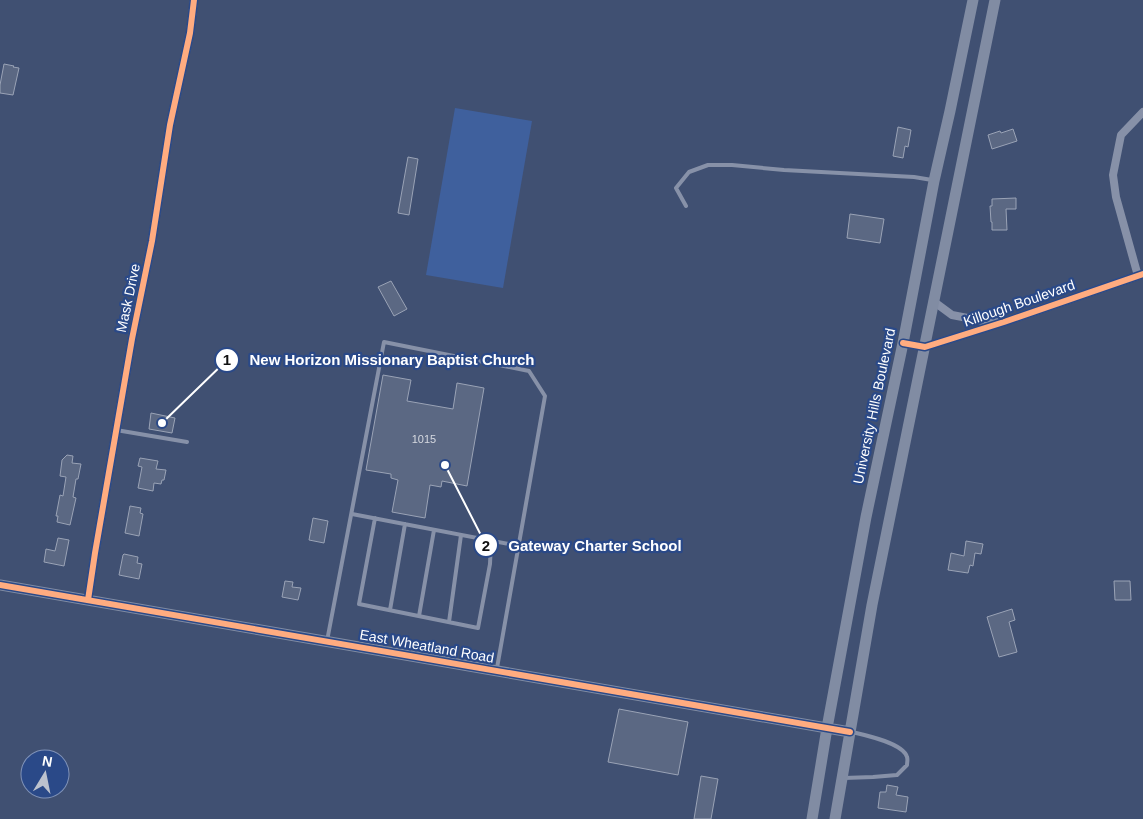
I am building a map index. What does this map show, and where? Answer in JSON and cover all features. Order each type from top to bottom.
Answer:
[{"type":"main road","name":"University Hills Boulevard","points":[[835,819],[872,604],[934,302],[946,183],[950,111],[973,0]]},
{"type":"main road","name":"University Hills Boulevard","points":[[812,819],[866,517],[903,343],[995,0]]},
{"type":"main road","name":"East Wheatland Road","points":[[0,585],[850,732]]},
{"type":"street","name":"Mask Drive","points":[[88,600],[132,339],[152,241],[170,124],[190,33],[194,0]]},
{"type":"street","points":[[1141,275],[1116,197],[1113,175],[1121,135],[1143,112]]},
{"type":"street","name":"Killough Boulevard","points":[[903,343],[925,347],[1141,275]]},
{"type":"street","name":"Killough Boulevard","points":[[934,302],[952,315],[982,321],[1004,322]]},
{"type":"lane","points":[[686,206],[676,188],[689,172],[708,165],[914,177],[946,183]]},
{"type":"lane","points":[[327,641],[384,342],[529,371],[545,396],[497,671]]},
{"type":"lane","points":[[116,430],[187,442]]},
{"type":"lane","points":[[352,514],[519,546]]},
{"type":"lane","points":[[375,518],[359,604],[478,628],[490,564],[491,541]]},
{"type":"lane","points":[[390,610],[405,524]]},
{"type":"lane","points":[[419,616],[434,530]]},
{"type":"lane","points":[[449,622],[462,535]]},
{"type":"lane","points":[[842,778],[897,775],[907,765],[908,761],[903,750],[890,743],[864,734],[850,732]]},
{"type":"shaded area","points":[[455,108],[532,121],[503,288],[426,275]]},
{"type":"building","points":[[4,64],[19,68],[13,95],[0,93]]},
{"type":"building","points":[[898,127],[911,130],[908,147],[905,146],[903,158],[893,156]]},
{"type":"building","points":[[1013,129],[1017,141],[992,149],[988,135]]},
{"type":"building","points":[[408,157],[418,159],[409,215],[398,213]]},
{"type":"building","points":[[1016,198],[1016,209],[1006,209],[1007,230],[992,230],[990,206],[992,206],[992,199]]},
{"type":"building","points":[[850,214],[884,219],[880,243],[847,238]]},
{"type":"building","points":[[391,281],[407,309],[394,316],[378,287]]},
{"type":"building","points":[[383,375],[411,380],[407,401],[453,409],[457,383],[484,388],[467,486],[442,481],[441,487],[430,485],[425,518],[392,512],[398,480],[391,478],[391,474],[366,470]]},
{"type":"building","points":[[151,413],[175,418],[172,433],[149,429]]},
{"type":"building","points":[[67,455],[73,456],[72,463],[81,464],[78,479],[76,479],[73,497],[76,498],[70,525],[57,522],[58,516],[56,516],[60,495],[63,496],[66,477],[60,476],[62,460]]},
{"type":"building","points":[[140,458],[158,461],[156,469],[166,470],[164,480],[162,480],[161,484],[154,483],[153,491],[138,488],[142,467],[138,466]]},
{"type":"building","points":[[130,506],[141,508],[140,513],[143,514],[139,536],[125,533]]},
{"type":"building","points":[[313,518],[328,521],[324,543],[309,540]]},
{"type":"building","points":[[58,538],[69,540],[64,566],[44,562],[46,549],[55,551]]},
{"type":"building","points":[[966,541],[983,544],[981,554],[975,553],[973,566],[970,565],[968,573],[948,570],[951,553],[964,556]]},
{"type":"building","points":[[124,554],[138,557],[137,563],[142,564],[139,579],[119,575]]},
{"type":"building","points":[[285,581],[293,582],[292,587],[301,588],[298,600],[282,597]]},
{"type":"building","points":[[1114,581],[1130,581],[1131,600],[1115,600]]},
{"type":"building","points":[[1012,609],[1015,620],[1009,622],[1017,652],[999,657],[987,617]]},
{"type":"building","points":[[619,709],[688,722],[678,775],[608,762]]},
{"type":"building","points":[[701,776],[718,779],[711,819],[694,819]]},
{"type":"building","points":[[887,785],[898,787],[896,795],[908,797],[906,812],[878,808],[880,792],[886,792]]},
{"type":"cycle path","points":[[88,600],[132,339],[152,241],[170,125],[190,33],[194,0]]},
{"type":"cycle path","points":[[903,343],[925,347],[1143,274]]},
{"type":"cycle path","points":[[0,585],[850,732]]},
{"type":"place","name":"New Horizon Missionary Baptist Church","points":[[162,423]]},
{"type":"place","name":"Gateway Charter School","points":[[445,465]]}]
